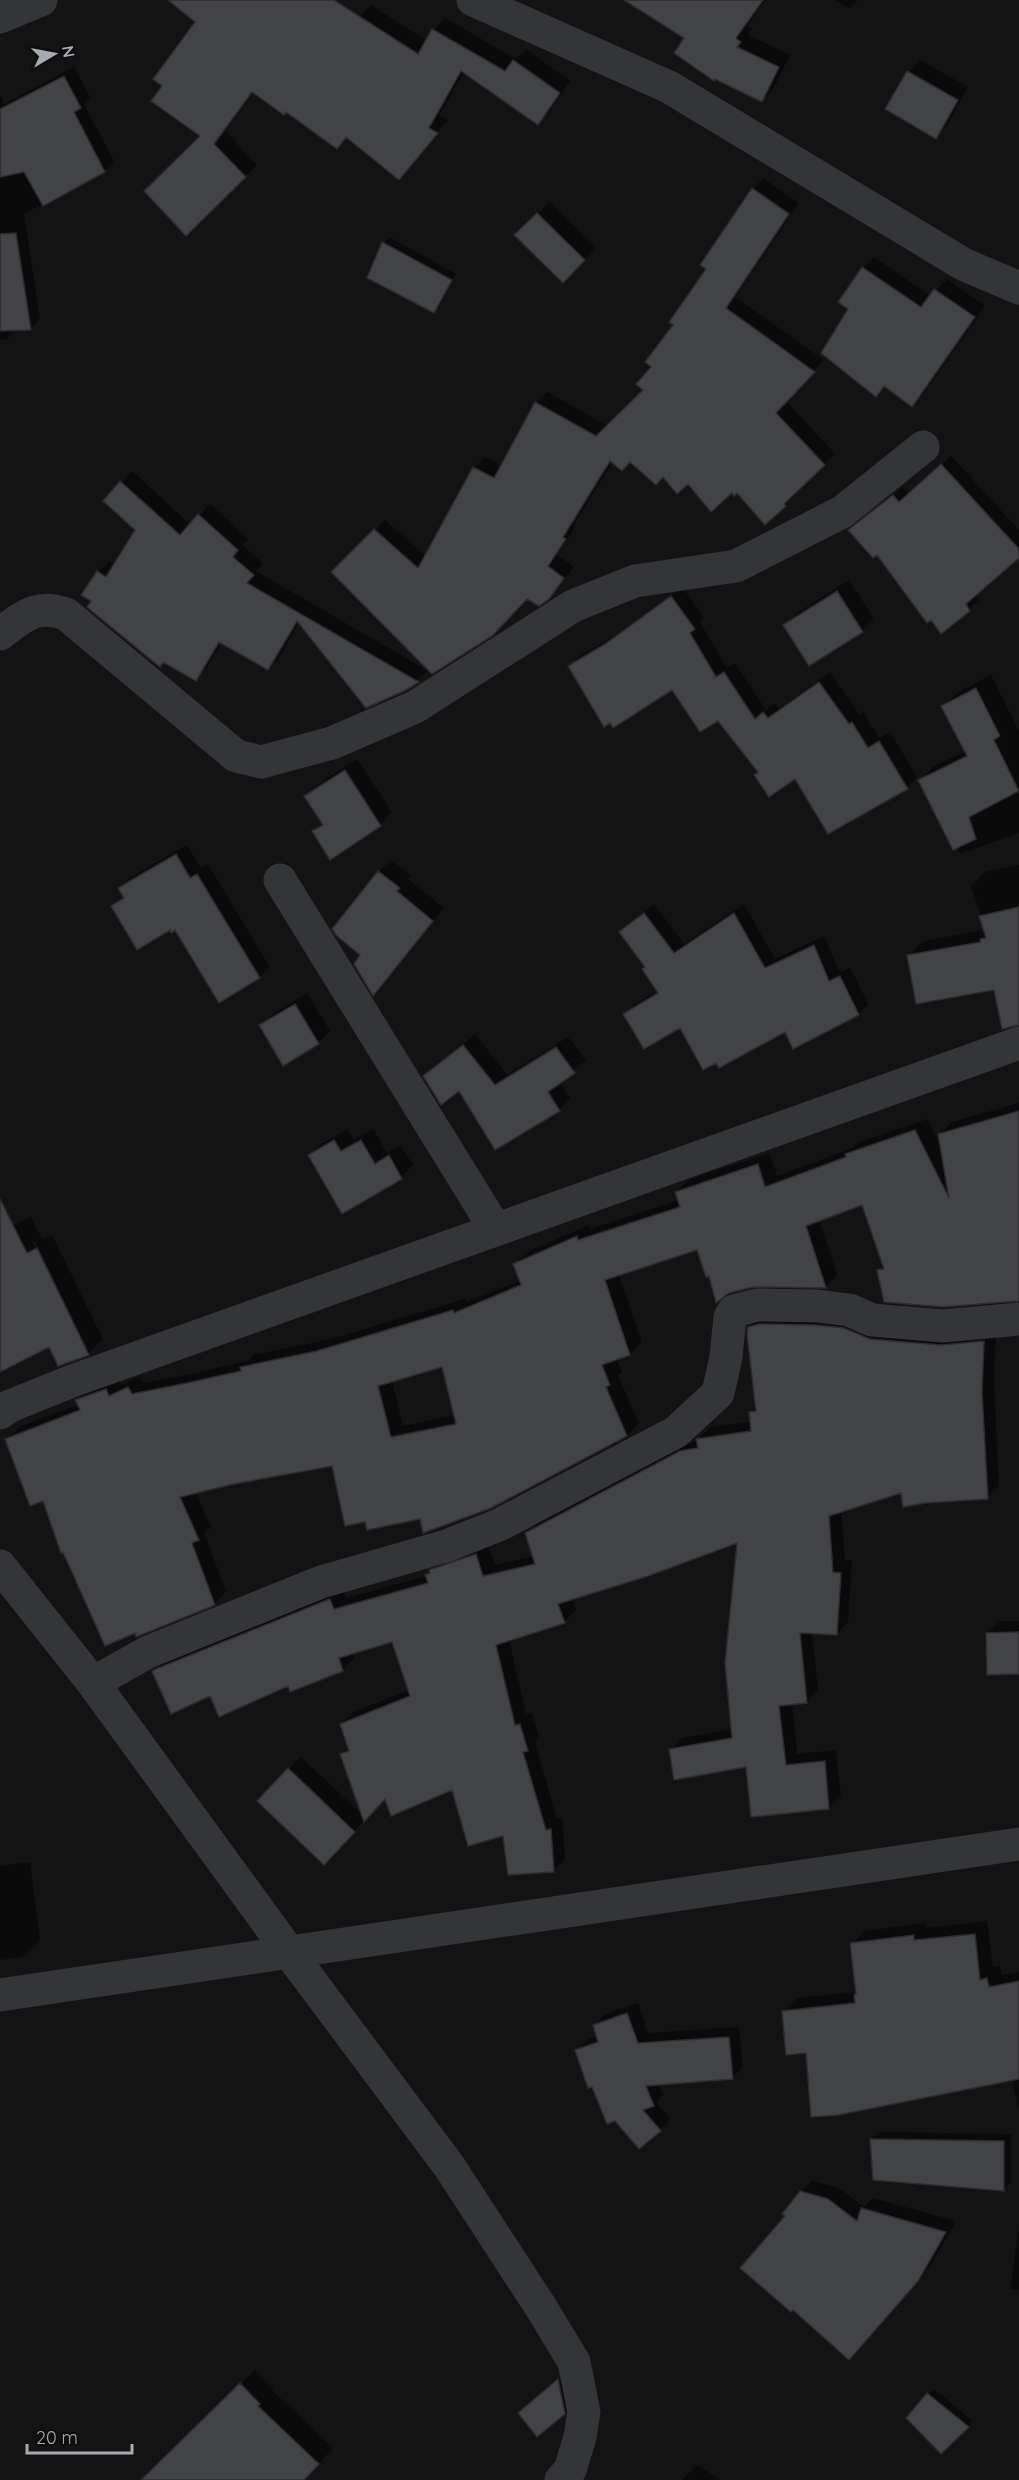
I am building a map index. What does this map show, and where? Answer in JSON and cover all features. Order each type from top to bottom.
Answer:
[{"type":"street","points":[[0,17],[41,0]]},
{"type":"street","points":[[473,0],[669,87],[963,264],[1019,288]]},
{"type":"street","points":[[0,634],[28,614],[50,608],[66,614],[236,756],[261,762],[332,743],[415,707],[573,606],[635,581],[736,566],[842,512],[923,447]]},
{"type":"street","points":[[280,880],[496,1230]]},
{"type":"street","points":[[0,1413],[10,1406],[72,1381],[1019,1043]]},
{"type":"street","points":[[93,1683],[148,1652],[321,1582],[446,1546],[499,1525],[676,1432],[718,1394],[726,1357],[730,1317],[734,1311],[757,1305],[817,1306],[849,1310],[872,1320],[943,1326],[1019,1319]]},
{"type":"street","points":[[0,1566],[93,1683],[289,1953],[449,2166],[542,2309],[574,2362],[584,2412],[580,2437],[570,2470],[561,2480]]},
{"type":"street","points":[[0,1995],[289,1953],[506,1918],[1019,1844]]},
{"type":"building","points":[[168,0],[334,0],[418,54],[432,29],[505,71],[513,60],[560,93],[538,125],[461,71],[429,128],[438,133],[399,180],[346,137],[337,149],[286,112],[284,115],[252,92],[214,144],[246,177],[186,236],[144,191],[200,136],[151,101],[162,86],[153,79],[195,22]]},
{"type":"building","points":[[624,0],[763,0],[736,38],[741,42],[737,47],[779,67],[762,102],[715,79],[714,81],[674,53],[684,38]]},
{"type":"building","points":[[907,71],[958,100],[936,139],[885,109]]},
{"type":"building","points":[[64,76],[81,108],[74,112],[105,172],[43,206],[24,172],[0,177],[0,109]]},
{"type":"building","points":[[752,188],[789,214],[726,308],[815,372],[776,413],[825,465],[765,525],[737,493],[734,496],[732,493],[711,512],[688,484],[677,494],[663,477],[656,485],[630,462],[622,471],[610,461],[563,537],[566,539],[548,566],[564,578],[549,599],[539,606],[527,599],[492,636],[432,674],[331,572],[374,529],[418,568],[473,467],[494,478],[535,402],[596,436],[643,390],[636,384],[651,367],[645,362],[673,325],[669,322],[706,269],[700,265]]},
{"type":"building","points":[[537,213],[585,260],[563,283],[514,235]]},
{"type":"building","points":[[16,233],[31,330],[0,331],[0,234]]},
{"type":"building","points":[[382,242],[452,280],[434,313],[367,278]]},
{"type":"building","points":[[862,267],[921,307],[934,289],[975,317],[912,407],[884,386],[876,397],[821,353],[848,309],[838,302]]},
{"type":"building","points":[[941,464],[1019,549],[1019,558],[966,604],[970,611],[941,634],[931,620],[927,623],[877,555],[873,558],[848,530],[893,495],[899,502]]},
{"type":"building","points":[[120,481],[180,535],[198,514],[238,550],[233,557],[254,575],[247,583],[419,682],[366,708],[297,621],[268,670],[219,642],[196,681],[163,662],[160,667],[87,607],[91,601],[81,595],[97,571],[106,577],[135,530],[103,501]]},
{"type":"building","points":[[837,591],[863,632],[809,666],[783,625]]},
{"type":"building","points":[[671,596],[695,629],[690,633],[716,677],[724,672],[755,719],[763,712],[768,718],[819,682],[849,724],[852,722],[868,748],[879,741],[908,789],[828,834],[795,779],[769,797],[754,775],[758,772],[718,721],[700,732],[672,690],[613,728],[610,723],[604,727],[568,666],[605,644]]},
{"type":"building","points":[[976,688],[1000,736],[994,740],[1019,791],[969,817],[976,839],[953,850],[918,780],[967,756],[941,706]]},
{"type":"building","points":[[345,770],[381,826],[330,860],[312,831],[323,825],[304,796]]},
{"type":"building","points":[[176,854],[190,878],[197,874],[260,978],[219,1003],[175,930],[171,933],[170,930],[137,950],[111,906],[124,898],[118,888]]},
{"type":"building","points":[[378,871],[400,888],[397,891],[433,921],[373,996],[354,964],[360,955],[332,929]]},
{"type":"building","points":[[1019,907],[1019,1025],[1002,1029],[994,990],[916,1004],[907,955],[981,942],[980,939],[986,938],[979,916]]},
{"type":"building","points":[[644,913],[674,953],[734,913],[765,968],[814,945],[829,981],[840,976],[859,1015],[793,1049],[785,1032],[719,1068],[716,1063],[703,1070],[680,1028],[644,1049],[623,1014],[658,993],[642,969],[645,967],[619,932]]},
{"type":"building","points":[[295,1004],[319,1044],[283,1066],[259,1025]]},
{"type":"building","points":[[463,1045],[495,1085],[556,1047],[575,1073],[548,1092],[560,1111],[495,1150],[459,1091],[441,1105],[423,1076]]},
{"type":"building","points":[[1019,1111],[1019,1301],[943,1307],[884,1302],[877,1270],[884,1269],[862,1205],[806,1226],[826,1288],[753,1287],[729,1293],[716,1303],[709,1276],[706,1277],[697,1250],[605,1280],[630,1355],[602,1365],[610,1385],[606,1387],[627,1436],[491,1508],[423,1533],[420,1519],[367,1530],[365,1522],[345,1526],[332,1466],[234,1484],[180,1497],[199,1540],[192,1543],[215,1605],[136,1637],[135,1633],[105,1646],[63,1552],[61,1553],[43,1501],[30,1506],[5,1439],[80,1410],[75,1400],[106,1389],[109,1396],[128,1387],[132,1394],[187,1383],[241,1371],[240,1367],[317,1351],[453,1310],[454,1313],[521,1285],[513,1264],[577,1236],[578,1240],[680,1207],[675,1192],[758,1164],[765,1187],[846,1157],[845,1154],[915,1130],[949,1198],[938,1134]],"holes":[[[442,1367],[456,1424],[391,1437],[378,1386]]]},
{"type":"building","points":[[334,1140],[341,1151],[361,1140],[375,1164],[389,1155],[402,1179],[342,1214],[308,1155]]},
{"type":"building","points":[[0,1199],[27,1253],[37,1248],[89,1355],[58,1366],[49,1347],[0,1372]]},
{"type":"building","points":[[759,1324],[844,1328],[870,1339],[941,1345],[984,1341],[982,1392],[988,1499],[925,1503],[903,1507],[901,1493],[829,1516],[833,1572],[841,1573],[837,1635],[800,1633],[807,1703],[779,1706],[786,1765],[825,1761],[829,1809],[751,1817],[746,1767],[674,1780],[669,1749],[732,1738],[725,1663],[737,1543],[648,1576],[558,1604],[565,1623],[496,1645],[515,1725],[520,1724],[528,1751],[523,1752],[546,1830],[551,1829],[554,1872],[508,1875],[503,1836],[468,1846],[452,1790],[391,1816],[385,1799],[364,1822],[340,1754],[349,1751],[340,1724],[410,1696],[392,1642],[339,1658],[343,1671],[290,1692],[288,1686],[219,1717],[210,1696],[171,1714],[152,1671],[156,1669],[330,1599],[334,1609],[428,1583],[425,1575],[430,1573],[429,1570],[476,1554],[483,1576],[535,1564],[525,1533],[680,1451],[698,1448],[696,1439],[751,1431],[749,1412],[756,1411],[747,1334],[748,1327]]},
{"type":"building","points":[[1019,1632],[1019,1674],[987,1675],[986,1633]]},
{"type":"building","points":[[288,1768],[355,1832],[324,1865],[257,1801]]},
{"type":"building","points":[[975,1934],[980,1980],[987,1978],[989,1987],[1019,1981],[1019,2079],[838,2115],[811,2117],[806,2053],[786,2055],[782,2011],[855,2003],[850,1943],[914,1935],[914,1940]]},
{"type":"building","points":[[627,2013],[638,2043],[729,2037],[733,2079],[646,2086],[654,2106],[643,2110],[661,2131],[639,2149],[615,2121],[607,2124],[592,2087],[588,2088],[575,2050],[598,2042],[593,2025]]},
{"type":"building","points":[[870,2139],[1004,2141],[1004,2191],[873,2180]]},
{"type":"building","points":[[800,2191],[828,2199],[857,2221],[861,2208],[946,2232],[918,2281],[849,2360],[793,2310],[791,2312],[740,2268],[785,2216],[782,2214]]},
{"type":"building","points":[[558,2379],[565,2414],[537,2437],[518,2413]]},
{"type":"building","points":[[240,2383],[260,2404],[258,2406],[319,2464],[304,2480],[141,2480]]},
{"type":"building","points":[[927,2393],[969,2427],[941,2454],[906,2418]]}]
